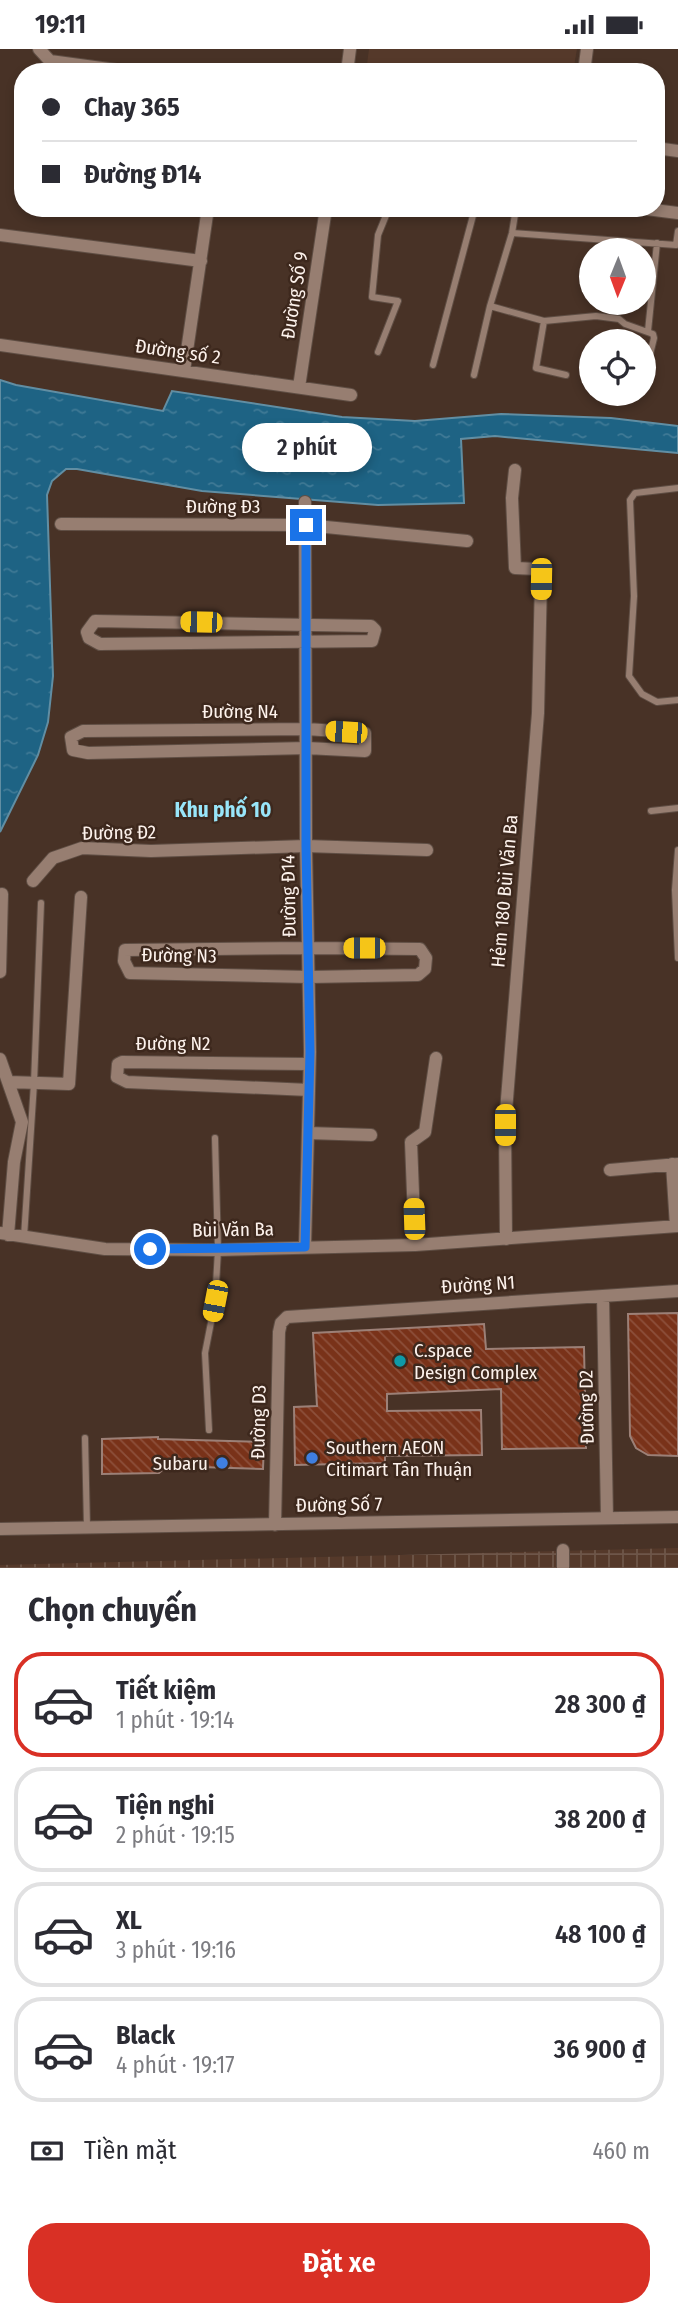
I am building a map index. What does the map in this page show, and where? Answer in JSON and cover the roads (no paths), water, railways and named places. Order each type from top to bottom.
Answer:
[{"type":"street","points":[[184,371],[207,217]]},
{"type":"street","name":"Đường Số 9","points":[[299,387],[325,217]]},
{"type":"street","points":[[0,235],[201,261]]},
{"type":"street","name":"Đường số 2","points":[[0,345],[351,395]]},
{"type":"street","name":"Hẻm 180 Bùi Văn Ba","points":[[506,1239],[505,1125],[538,713],[541,579],[541,573],[537,569],[516,569],[512,498],[515,470]]},
{"type":"street","name":"Đường Đ14","points":[[305,502],[310,1064],[305,1247]]},
{"type":"street","name":"Đường Đ3","points":[[61,524],[306,525],[467,541]]},
{"type":"street","points":[[95,621],[307,624],[371,626],[375,630],[372,641],[100,644],[89,638],[87,632],[95,621]]},
{"type":"street","name":"Đường N4","points":[[307,729],[365,733],[365,751],[307,748],[88,753],[73,750],[71,737],[83,731],[307,729]]},
{"type":"street","name":"Đường Đ2","points":[[33,881],[53,858],[82,848],[151,851],[306,846],[427,849]]},
{"type":"street","points":[[0,972],[2,894]]},
{"type":"street","points":[[9,1082],[69,1084],[81,897]]},
{"type":"street","points":[[309,948],[420,949],[426,958],[425,969],[418,975],[309,978]]},
{"type":"street","name":"Đường N3","points":[[309,948],[125,950],[124,961],[130,973],[309,978]]},
{"type":"street","points":[[415,1245],[411,1142],[425,1132],[436,1058]]},
{"type":"street","points":[[0,1059],[22,1122],[4,1234]]},
{"type":"street","name":"Đường N2","points":[[309,1090],[127,1082],[117,1077],[117,1069],[122,1062],[310,1064]]},
{"type":"street","points":[[308,1133],[371,1135]]},
{"type":"street","points":[[610,1170],[675,1164],[677,1226]]},
{"type":"street","name":"Bùi Văn Ba","points":[[4,1234],[105,1249],[218,1250],[415,1245],[677,1226]]},
{"type":"street","name":"Đường N1","points":[[282,1320],[295,1315],[678,1291]]},
{"type":"street","name":"Đường D2","points":[[603,1296],[607,1518]]},
{"type":"street","name":"Đường D3","points":[[275,1525],[279,1332],[282,1320]]},
{"type":"street","name":"Đường Số 7","points":[[0,1529],[678,1517]]},
{"type":"street","points":[[563,1550],[563,1568]]},
{"type":"lane","points":[[378,352],[398,301],[372,297],[378,235],[385,217]]},
{"type":"lane","points":[[433,365],[473,217]]},
{"type":"lane","points":[[474,375],[515,217]]},
{"type":"lane","points":[[512,233],[676,245],[678,231]]},
{"type":"lane","points":[[648,329],[657,243]]},
{"type":"lane","points":[[490,306],[544,321],[596,316],[619,319],[625,324],[641,329]]},
{"type":"lane","points":[[544,321],[536,368],[566,375]]},
{"type":"lane","points":[[678,488],[635,492],[630,500],[634,596],[629,675],[642,694],[657,702],[678,700]]},
{"type":"lane","points":[[651,811],[678,808]]},
{"type":"lane","points":[[678,851],[675,890],[678,958]]},
{"type":"lane","points":[[24,1237],[34,1083],[41,903]]},
{"type":"lane","points":[[209,1430],[205,1353],[215,1301],[218,1250],[215,1138]]},
{"type":"lane","points":[[85,1438],[87,1527]]},
{"type":"water","points":[[0,380],[163,411],[172,391],[342,417],[415,421],[501,414],[611,418],[678,426],[678,453],[495,436],[461,439],[464,503],[378,505],[202,491],[66,469],[52,481],[47,495],[53,676],[48,722],[38,755],[0,832]]},
{"type":"place","name":"C.space Design Complex","points":[[400,1361]]},
{"type":"place","name":"Southern AEON Citimart Tân Thuận","points":[[312,1458]]},
{"type":"place","name":"Subaru","points":[[222,1463]]},
{"type":"district","name":"Khu phố 10","points":[[223,810]]}]
